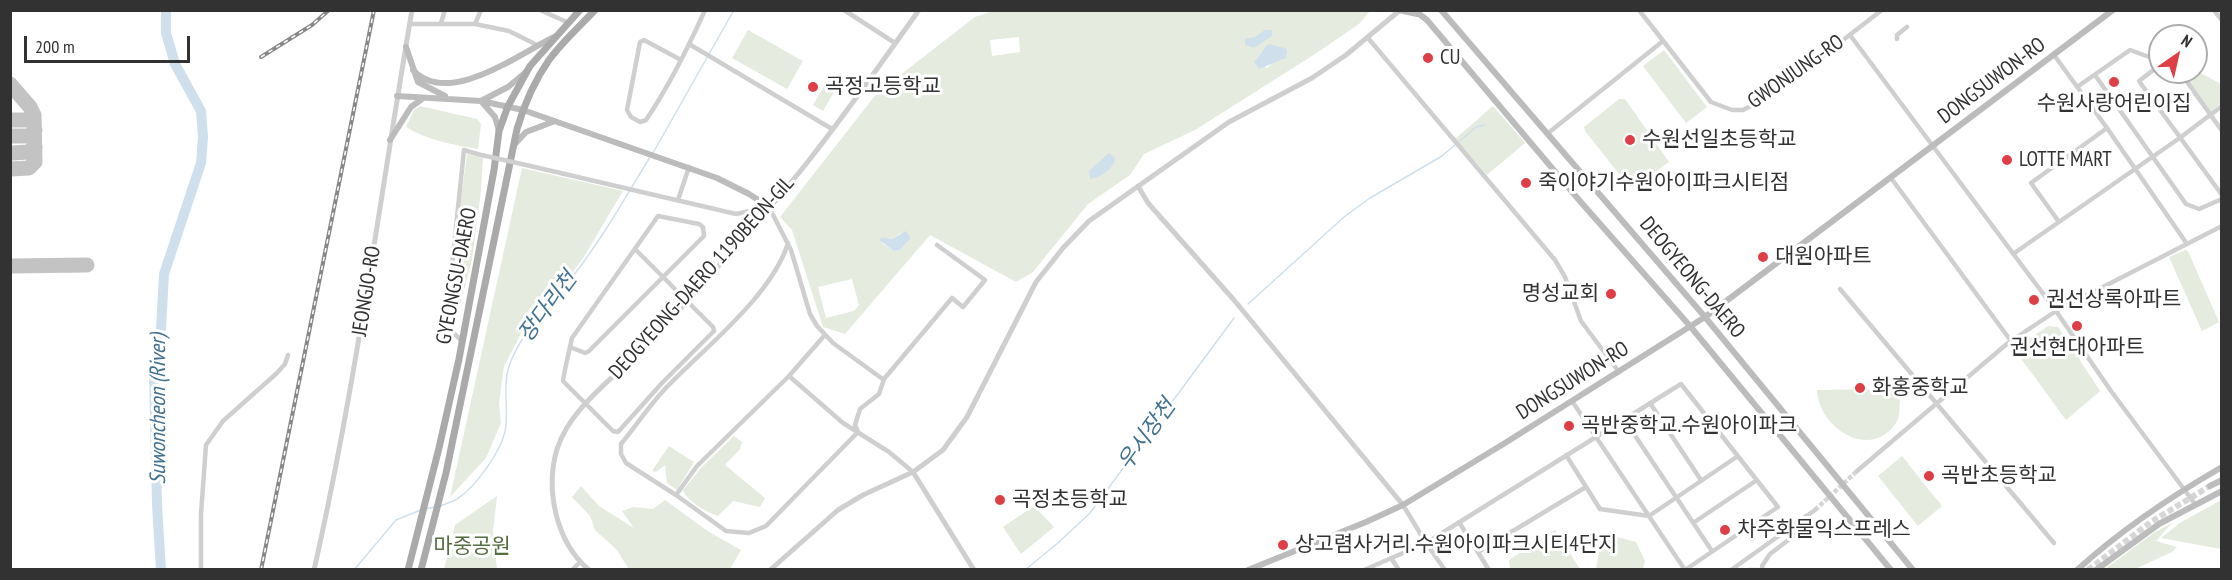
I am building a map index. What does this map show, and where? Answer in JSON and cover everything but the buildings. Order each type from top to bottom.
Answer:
[{"type":"main road","name":"GYEONGSU-DAERO","points":[[408,570],[439,448],[462,341],[494,170],[499,131],[508,106],[528,71],[580,10]]},
{"type":"main road","name":"GYEONGSU-DAERO","points":[[422,570],[442,489],[513,146],[523,110],[548,62],[595,10]]},
{"type":"main road","name":"DEOGYEONG-DAERO","points":[[1424,10],[1427,20]]},
{"type":"main road","name":"DEOGYEONG-DAERO","points":[[1441,10],[1705,317],[1913,570]]},
{"type":"main road","name":"DONGSUWON-RO","points":[[1248,570],[1403,505],[1705,317],[2112,10]]},
{"type":"main road","points":[[1399,11],[1416,12]]},
{"type":"main road","name":"DEOGYEONG-DAERO","points":[[1416,12],[1427,20],[1579,200],[1690,326],[1891,570]]},
{"type":"main road","points":[[413,70],[428,81],[438,83],[459,81],[486,74],[556,36]]},
{"type":"main road","points":[[406,47],[418,82],[451,99]]},
{"type":"main road","points":[[481,101],[508,87],[528,71]]},
{"type":"main road","points":[[397,96],[481,101],[523,110],[689,167],[739,189],[769,207]]},
{"type":"main road","points":[[390,141],[411,107],[425,98]]},
{"type":"main road","points":[[481,101],[495,117],[499,131]]},
{"type":"main road","points":[[513,146],[526,132],[555,121]]},
{"type":"main road","points":[[2077,570],[2183,489],[2222,467]]},
{"type":"main road","points":[[2210,486],[2222,480]]},
{"type":"main road","points":[[2096,570],[2158,524],[2222,490]]},
{"type":"street","name":"JEONGJO-RO","points":[[314,570],[362,329],[412,10]]},
{"type":"street","points":[[441,24],[445,10]]},
{"type":"street","points":[[474,24],[481,10]]},
{"type":"street","points":[[540,10],[552,13],[569,23]]},
{"type":"street","points":[[681,60],[644,40],[640,42],[627,110],[631,117],[640,122],[646,120],[681,60],[705,10]]},
{"type":"street","points":[[844,10],[896,43]]},
{"type":"street","name":"DEOGYEONG-DAERO 1190BEON-GIL","points":[[580,562],[566,538],[552,500],[551,480],[558,448],[570,423],[686,301],[807,163],[919,10]]},
{"type":"street","name":"GWONJUNG-RO","points":[[1639,10],[1711,102],[1732,110],[1743,110],[1769,97],[1881,10]]},
{"type":"street","points":[[2214,10],[2222,20]]},
{"type":"street","points":[[770,570],[837,510],[913,472],[944,450],[967,417],[1035,282],[1089,221],[1229,122],[1312,78],[1346,55],[1399,11]]},
{"type":"street","points":[[410,24],[474,24],[509,31],[537,45]]},
{"type":"street","points":[[1897,39],[1897,36],[1907,27]]},
{"type":"street","points":[[1850,34],[2056,311],[2111,391],[2195,504]]},
{"type":"street","points":[[1368,38],[1555,260],[1565,277],[1581,321],[1619,372]]},
{"type":"street","points":[[1547,134],[1663,41]]},
{"type":"street","points":[[689,45],[832,129]]},
{"type":"street","points":[[2077,87],[2130,50],[2148,58]]},
{"type":"street","points":[[2054,55],[2108,128],[2187,244]]},
{"type":"street","points":[[2095,75],[2186,204],[2199,209],[2222,197],[2181,136],[2139,81],[2148,73]]},
{"type":"street","points":[[2188,84],[2222,131]]},
{"type":"street","points":[[2013,254],[2222,106]]},
{"type":"street","points":[[2059,222],[2031,183],[2108,128]]},
{"type":"street","points":[[462,341],[448,328],[446,323],[464,150],[736,213],[769,207],[788,242],[810,314],[824,336],[884,380]]},
{"type":"street","points":[[678,200],[689,167]]},
{"type":"street","points":[[1891,178],[2011,341]]},
{"type":"street","points":[[1138,186],[1148,203],[1234,300],[1403,505],[1445,570]]},
{"type":"street","points":[[570,347],[585,353],[589,351],[663,277],[704,236],[703,227],[699,224],[658,216],[572,338],[570,347],[563,381],[614,431],[618,432],[662,383],[714,331],[713,327],[686,301],[663,277],[635,249]]},
{"type":"street","points":[[1857,471],[2011,341],[2056,311],[2222,226]]},
{"type":"street","points":[[788,242],[784,255],[763,287],[739,316],[663,391],[621,444],[621,454],[626,463],[726,531],[750,533],[766,526],[858,432]]},
{"type":"street","points":[[858,432],[855,425],[860,409],[879,394],[884,380],[952,298],[963,308],[985,280],[937,245]]},
{"type":"street","points":[[1840,289],[2054,543]]},
{"type":"street","points":[[676,495],[698,466],[789,376],[824,336]]},
{"type":"street","points":[[201,570],[201,514],[206,445],[217,428],[253,398],[277,373],[288,355]]},
{"type":"street","points":[[789,376],[843,423],[889,452],[913,472],[974,570]]},
{"type":"street","points":[[1365,570],[1426,543],[1596,436],[1681,384],[1778,507],[1685,570],[1596,436],[1572,401]]},
{"type":"street","points":[[1650,403],[1701,480]]},
{"type":"street","points":[[1624,419],[1712,551]]},
{"type":"street","points":[[1566,455],[1600,509],[1649,516],[1738,456]]},
{"type":"street","points":[[1693,523],[1757,480]]},
{"type":"street","points":[[1478,552],[1586,487]]},
{"type":"street","points":[[1731,570],[1815,510]]},
{"type":"street","points":[[1749,570],[1761,570],[1770,554],[1804,528],[1806,516]]},
{"type":"street","points":[[1459,522],[1490,570]]},
{"type":"street","points":[[1391,558],[1399,570]]},
{"type":"street","points":[[572,570],[580,562],[590,570]]},
{"type":"green space","points":[[996,10],[1370,11],[1359,24],[1315,54],[1195,130],[1144,154],[1130,175],[1088,204],[1033,272],[1016,282],[930,235],[845,334],[823,327],[792,230],[780,217],[877,93],[975,17]],"holes":[[[1019,37],[1020,52],[992,56],[990,40]],[[1266,46],[1282,60],[1274,62],[1267,68],[1256,59]],[[901,233],[908,241],[900,250],[894,251],[882,243],[882,237],[892,239]],[[852,279],[859,305],[854,311],[826,318],[818,287]]]},
{"type":"green space","points":[[748,30],[803,61],[787,89],[732,58]]},
{"type":"green space","points":[[1664,50],[1707,107],[1686,123],[1643,66]]},
{"type":"green space","points":[[2208,77],[2221,84],[2221,103],[2209,113],[2189,84],[2208,84]]},
{"type":"green space","points":[[824,86],[834,92],[823,111],[813,105]]},
{"type":"green space","points":[[1619,99],[1625,99],[1669,162],[1634,187],[1623,179],[1584,127]]},
{"type":"green space","points":[[420,106],[477,119],[481,124],[478,149],[432,139],[406,127],[414,110]]},
{"type":"green space","points":[[1493,106],[1525,143],[1487,175],[1455,139]]},
{"type":"green space","points":[[467,154],[483,158],[481,191],[472,259],[457,317],[454,318],[460,206]]},
{"type":"green space","points":[[522,168],[623,191],[582,260],[557,292],[525,326],[504,366],[499,403],[501,423],[486,458],[450,497]]},
{"type":"green space","points":[[2185,250],[2188,251],[2219,322],[2202,331],[2169,257]]},
{"type":"green space","points":[[2048,326],[2058,327],[2100,391],[2066,420],[2014,349]]},
{"type":"green space","points":[[1891,389],[1900,400],[1897,421],[1885,434],[1873,440],[1847,435],[1836,427],[1826,416],[1817,390]]},
{"type":"green space","points":[[734,436],[742,442],[740,449],[725,465],[765,498],[760,507],[733,501],[718,516],[698,506],[683,490],[701,468]]},
{"type":"green space","points":[[669,446],[694,462],[677,490],[667,483],[665,465],[656,472],[652,471]]},
{"type":"green space","points":[[1902,456],[1942,506],[1918,526],[1878,476]]},
{"type":"green space","points":[[581,486],[599,506],[634,528],[622,511],[633,507],[653,509],[665,500],[709,532],[741,550],[730,569],[629,569],[616,549],[595,530],[590,516],[572,497]]},
{"type":"green space","name":"마중공원","points":[[497,496],[493,531],[497,569],[444,569],[455,525]]},
{"type":"green space","points":[[2221,500],[2221,549],[2161,538],[2180,523]]},
{"type":"green space","points":[[1034,506],[1054,527],[1021,554],[1003,527]]},
{"type":"green space","points":[[2172,523],[2156,541],[2177,547],[2172,552],[2135,569],[2105,569],[2155,532]]},
{"type":"green space","points":[[1555,530],[1580,569],[1510,569],[1509,560]]},
{"type":"green space","points":[[1602,533],[1636,542],[1645,561],[1643,569],[1596,569]]},
{"type":"water","points":[[1265,30],[1272,30],[1272,36],[1254,48],[1245,45],[1245,39],[1255,37]]},
{"type":"water","points":[[1270,44],[1287,49],[1286,58],[1259,69],[1254,62]]},
{"type":"water","points":[[1109,153],[1115,158],[1112,166],[1102,175],[1090,179],[1089,171]]},
{"type":"water","points":[[906,231],[910,239],[900,250],[894,251],[879,240],[882,237],[892,239]]},
{"type":"waterway","name":"Suwoncheon (River)","points":[[161,570],[154,376],[161,329],[164,274],[201,163],[203,137],[201,111],[175,64],[166,33],[166,10]]},
{"type":"waterway","name":"장다리천","points":[[653,153],[734,10]]},
{"type":"waterway","name":"우시장천","points":[[1248,304],[1344,217],[1370,198],[1442,156],[1476,127],[1484,125]]},
{"type":"waterway","name":"장다리천","points":[[440,506],[465,493],[481,476],[495,455],[501,444],[506,424],[508,369],[517,349],[531,327],[594,248],[650,157]]},
{"type":"waterway","name":"우시장천","points":[[1025,570],[1090,513],[1234,318]]},
{"type":"waterway","name":"장다리천","points":[[425,509],[435,507]]},
{"type":"waterway","name":"장다리천","points":[[354,570],[396,520],[421,510]]},
{"type":"waterway","points":[[2175,570],[2189,570]]},
{"type":"taxiway","points":[[10,84],[34,115],[35,162],[29,168],[10,169]]},
{"type":"taxiway","points":[[13,120],[29,120],[34,115]]},
{"type":"taxiway","points":[[13,136],[29,136],[35,130]]},
{"type":"taxiway","points":[[13,153],[28,152],[35,147]]},
{"type":"taxiway","points":[[10,266],[87,265]]},
{"type":"tunnel","points":[[1815,510],[1857,471]]},
{"type":"tunnel","points":[[2088,570],[2151,522],[2210,486]]},
{"type":"railway","points":[[261,57],[312,25],[329,10]]},
{"type":"railway","points":[[261,570],[374,10]]},
{"type":"place","name":"CU","points":[[1428,58]]},
{"type":"place","name":"수원사랑어린이집","points":[[2114,82]]},
{"type":"place","name":"곡정고등학교","points":[[813,87]]},
{"type":"place","name":"수원선일초등학교","points":[[1630,140]]},
{"type":"place","name":"LOTTE MART","points":[[2007,160]]},
{"type":"place","name":"죽이야기수원아이파크시티점","points":[[1526,183]]},
{"type":"place","name":"대원아파트","points":[[1763,257]]},
{"type":"place","name":"명성교회","points":[[1611,294]]},
{"type":"place","name":"권선상록아파트","points":[[2034,300]]},
{"type":"place","name":"권선현대아파트","points":[[2077,326]]},
{"type":"place","name":"화홍중학교","points":[[1860,388]]},
{"type":"place","name":"곡반중학교.수원아이파크","points":[[1569,426]]},
{"type":"place","name":"곡반초등학교","points":[[1929,476]]},
{"type":"place","name":"곡정초등학교","points":[[1000,500]]},
{"type":"place","name":"차주화물익스프레스","points":[[1725,530]]},
{"type":"place","name":"상고렴사거리.수원아이파크시티4단지","points":[[1283,545]]}]
